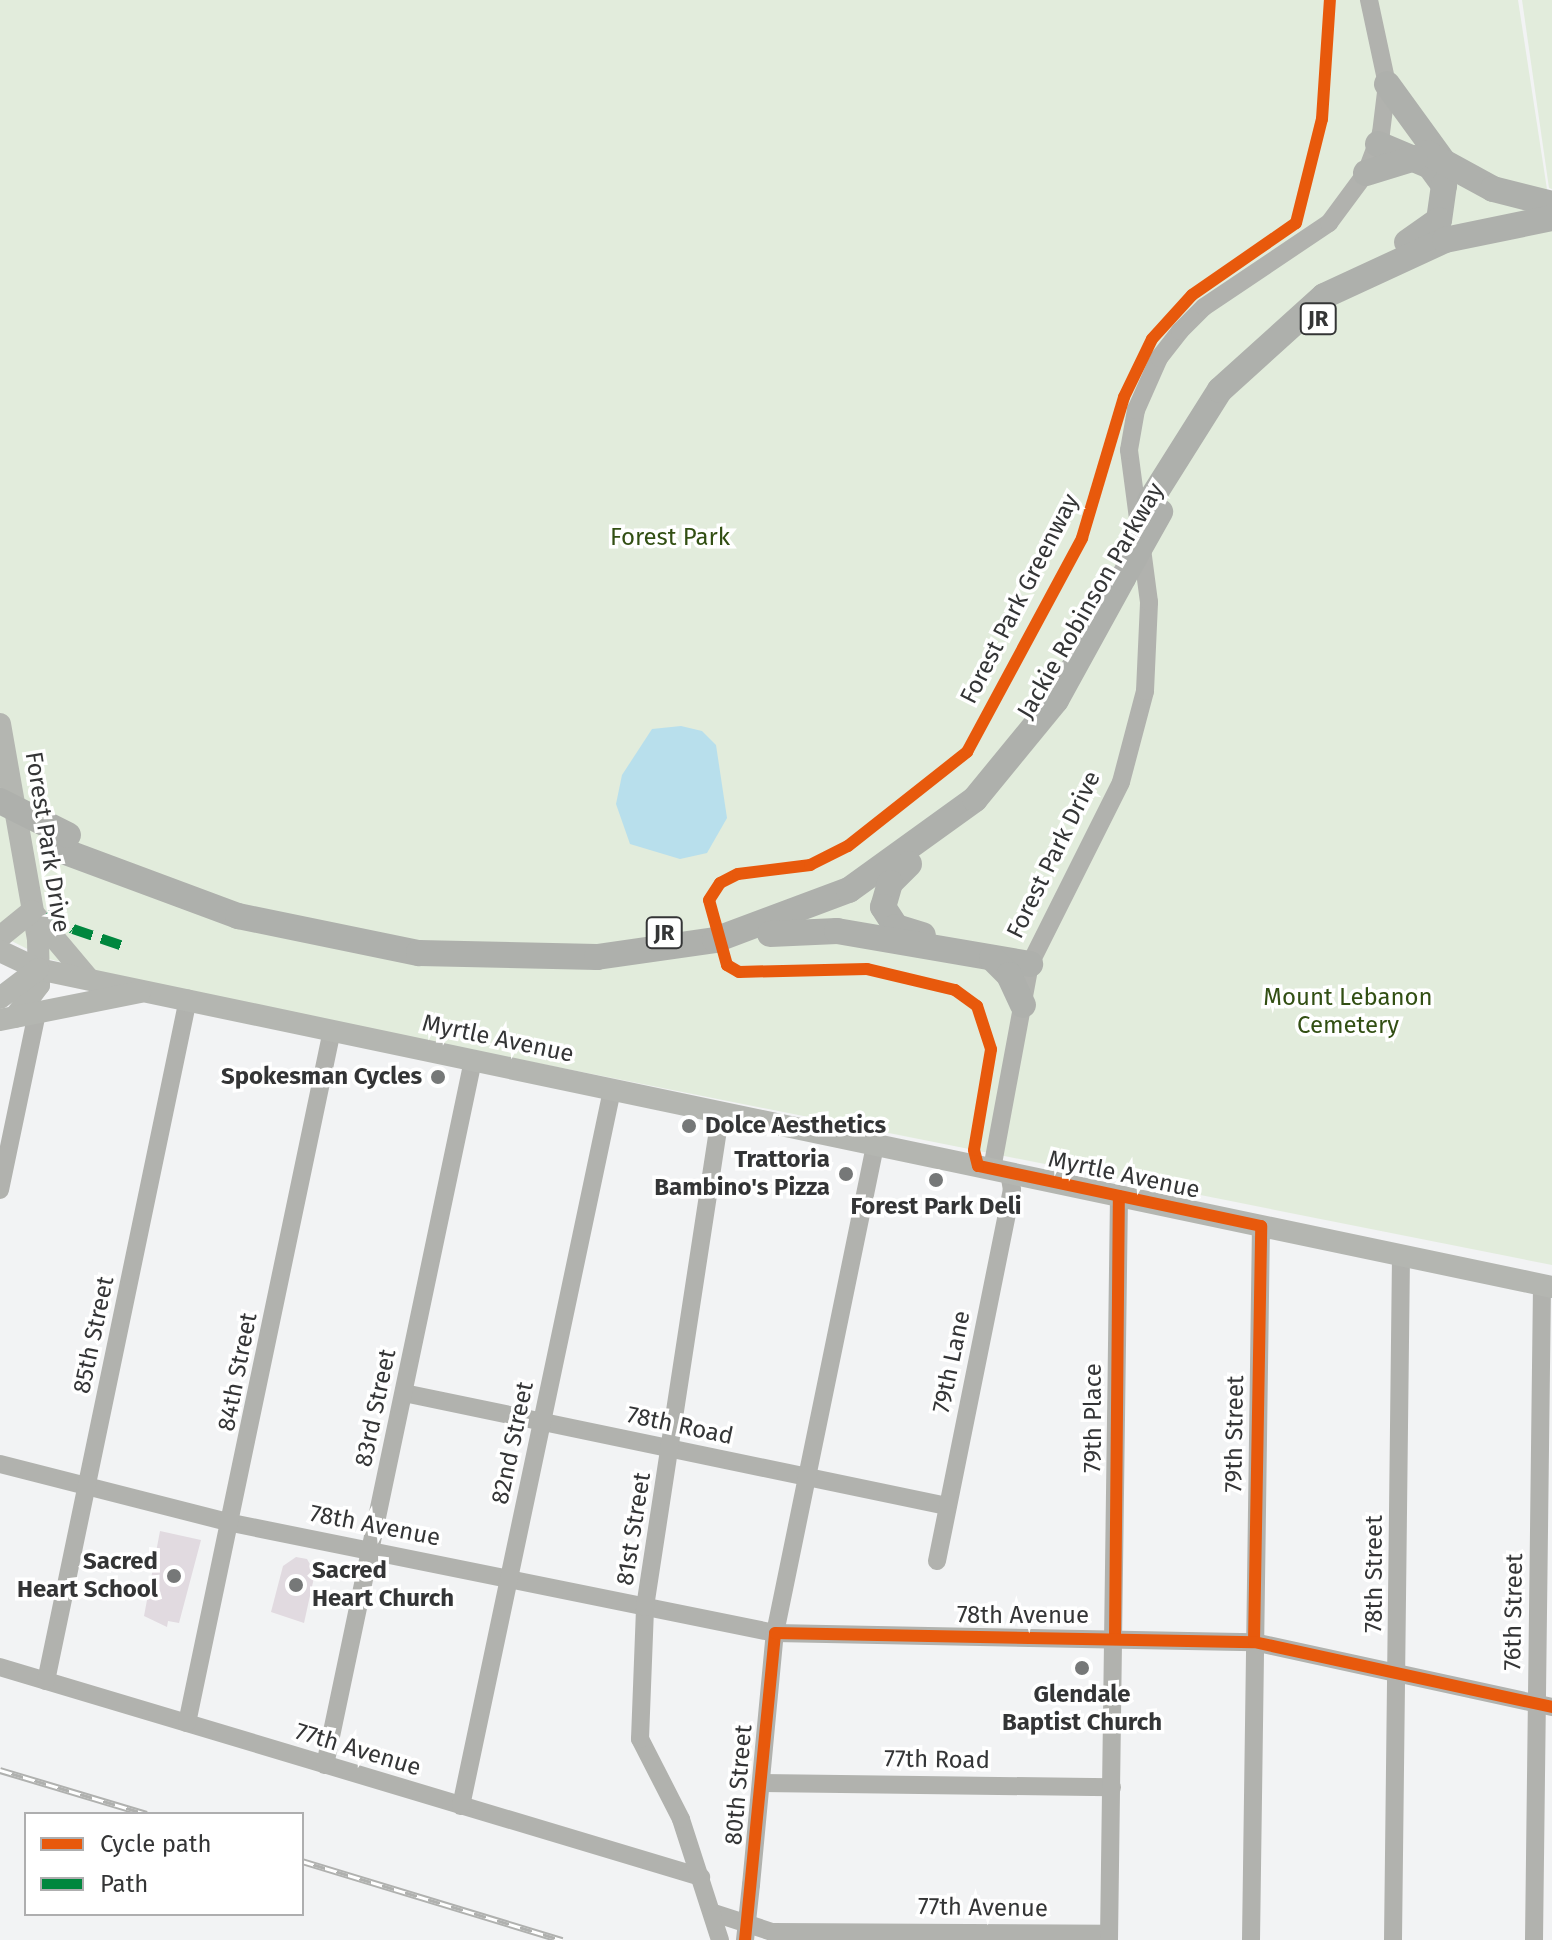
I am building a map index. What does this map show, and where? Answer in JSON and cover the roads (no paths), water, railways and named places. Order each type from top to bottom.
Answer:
[{"type":"highway","points":[[1387,84],[1443,161]]},
{"type":"highway","points":[[1363,274],[1442,215],[1441,179],[1415,158],[1379,138]]},
{"type":"highway","points":[[1379,138],[1443,161],[1493,189],[1552,204]]},
{"type":"highway","points":[[1366,173],[1415,158]]},
{"type":"highway","name":"Jackie Robinson Parkway","points":[[0,818],[238,916],[419,953],[569,959],[715,940],[849,890],[975,799],[1050,708],[1120,569],[1236,372],[1305,310],[1363,274],[1455,237],[1552,218]]},
{"type":"highway","name":"Jackie Robinson Parkway","points":[[1155,506],[1229,404],[1275,354],[1332,310],[1435,259],[1552,235]]},
{"type":"highway","name":"Jackie Robinson Parkway","points":[[0,801],[65,843],[217,893],[417,936],[562,943],[737,917],[855,868],[916,828],[971,781],[1040,697],[1120,569]]},
{"type":"highway","points":[[975,799],[940,840],[893,878],[885,912],[908,932],[1032,959]]},
{"type":"highway","points":[[715,940],[827,930],[992,958],[1032,959]]},
{"type":"highway","points":[[992,958],[1009,975],[1023,1005]]},
{"type":"main road","name":"Forest Park Drive","points":[[0,724],[32,911],[38,969]]},
{"type":"main road","points":[[0,937],[32,911],[88,978]]},
{"type":"main road","name":"Myrtle Avenue","points":[[0,951],[38,969],[1547,1286]]},
{"type":"main road","points":[[0,998],[38,969]]},
{"type":"main road","points":[[17,1017],[39,985],[38,969]]},
{"type":"main road","points":[[17,1017],[148,991]]},
{"type":"street","name":"Forest Park Drive","points":[[1000,1171],[1032,959],[1121,782],[1145,691],[1149,602],[1129,450],[1146,383],[1204,307],[1329,223],[1366,173],[1379,138],[1387,84],[1369,0]]},
{"type":"street","name":"85th Street","points":[[46,1681],[188,999]]},
{"type":"street","points":[[0,1190],[17,1017]]},
{"type":"street","name":"84th Street","points":[[187,1723],[232,1523],[332,1030]]},
{"type":"street","name":"83rd Street","points":[[325,1765],[473,1060]]},
{"type":"street","name":"82nd Street","points":[[461,1806],[612,1090]]},
{"type":"street","name":"81st Street","points":[[720,1940],[714,1913],[681,1819],[640,1739],[645,1607],[721,1113]]},
{"type":"street","name":"80th Street","points":[[745,1940],[775,1633],[875,1145]]},
{"type":"street","name":"79th Lane","points":[[937,1561],[1012,1190],[1000,1171]]},
{"type":"street","name":"79th Place","points":[[1109,1937],[1119,1196]]},
{"type":"street","name":"79th Street","points":[[1251,1940],[1261,1226]]},
{"type":"street","name":"78th Street","points":[[1393,1940],[1401,1256]]},
{"type":"street","name":"76th Street","points":[[1534,1940],[1544,1705],[1547,1286]]},
{"type":"street","name":"78th Road","points":[[404,1393],[947,1506]]},
{"type":"street","name":"78th Avenue","points":[[0,1464],[232,1523],[509,1576],[775,1633],[1254,1642],[1544,1705]]},
{"type":"street","name":"77th Avenue","points":[[0,1667],[701,1877]]},
{"type":"street","name":"77th Road","points":[[762,1783],[1112,1787]]},
{"type":"street","name":"77th Avenue","points":[[714,1913],[772,1932],[1109,1937]]},
{"type":"water","points":[[681,726],[702,731],[716,745],[727,818],[707,853],[680,859],[630,844],[616,804],[622,775],[652,729]]},
{"type":"railway","points":[[0,1770],[140,1812]]},
{"type":"railway","points":[[304,1862],[562,1940]]},
{"type":"place","name":"Spokesman Cycles","points":[[438,1077]]},
{"type":"place","name":"Dolce Aesthetics","points":[[689,1126]]},
{"type":"place","name":"Trattoria Bambino's Pizza","points":[[846,1174]]},
{"type":"place","name":"Forest Park Deli","points":[[936,1180]]},
{"type":"place","name":"Sacred Heart School","points":[[174,1576]]},
{"type":"place","name":"Sacred Heart Church","points":[[296,1585]]},
{"type":"place","name":"Glendale Baptist Church","points":[[1082,1668]]},
{"type":"park label","name":"Forest Park","points":[[670,538]]},
{"type":"park label","name":"Mount Lebanon Cemetery","points":[[1348,1012]]}]
